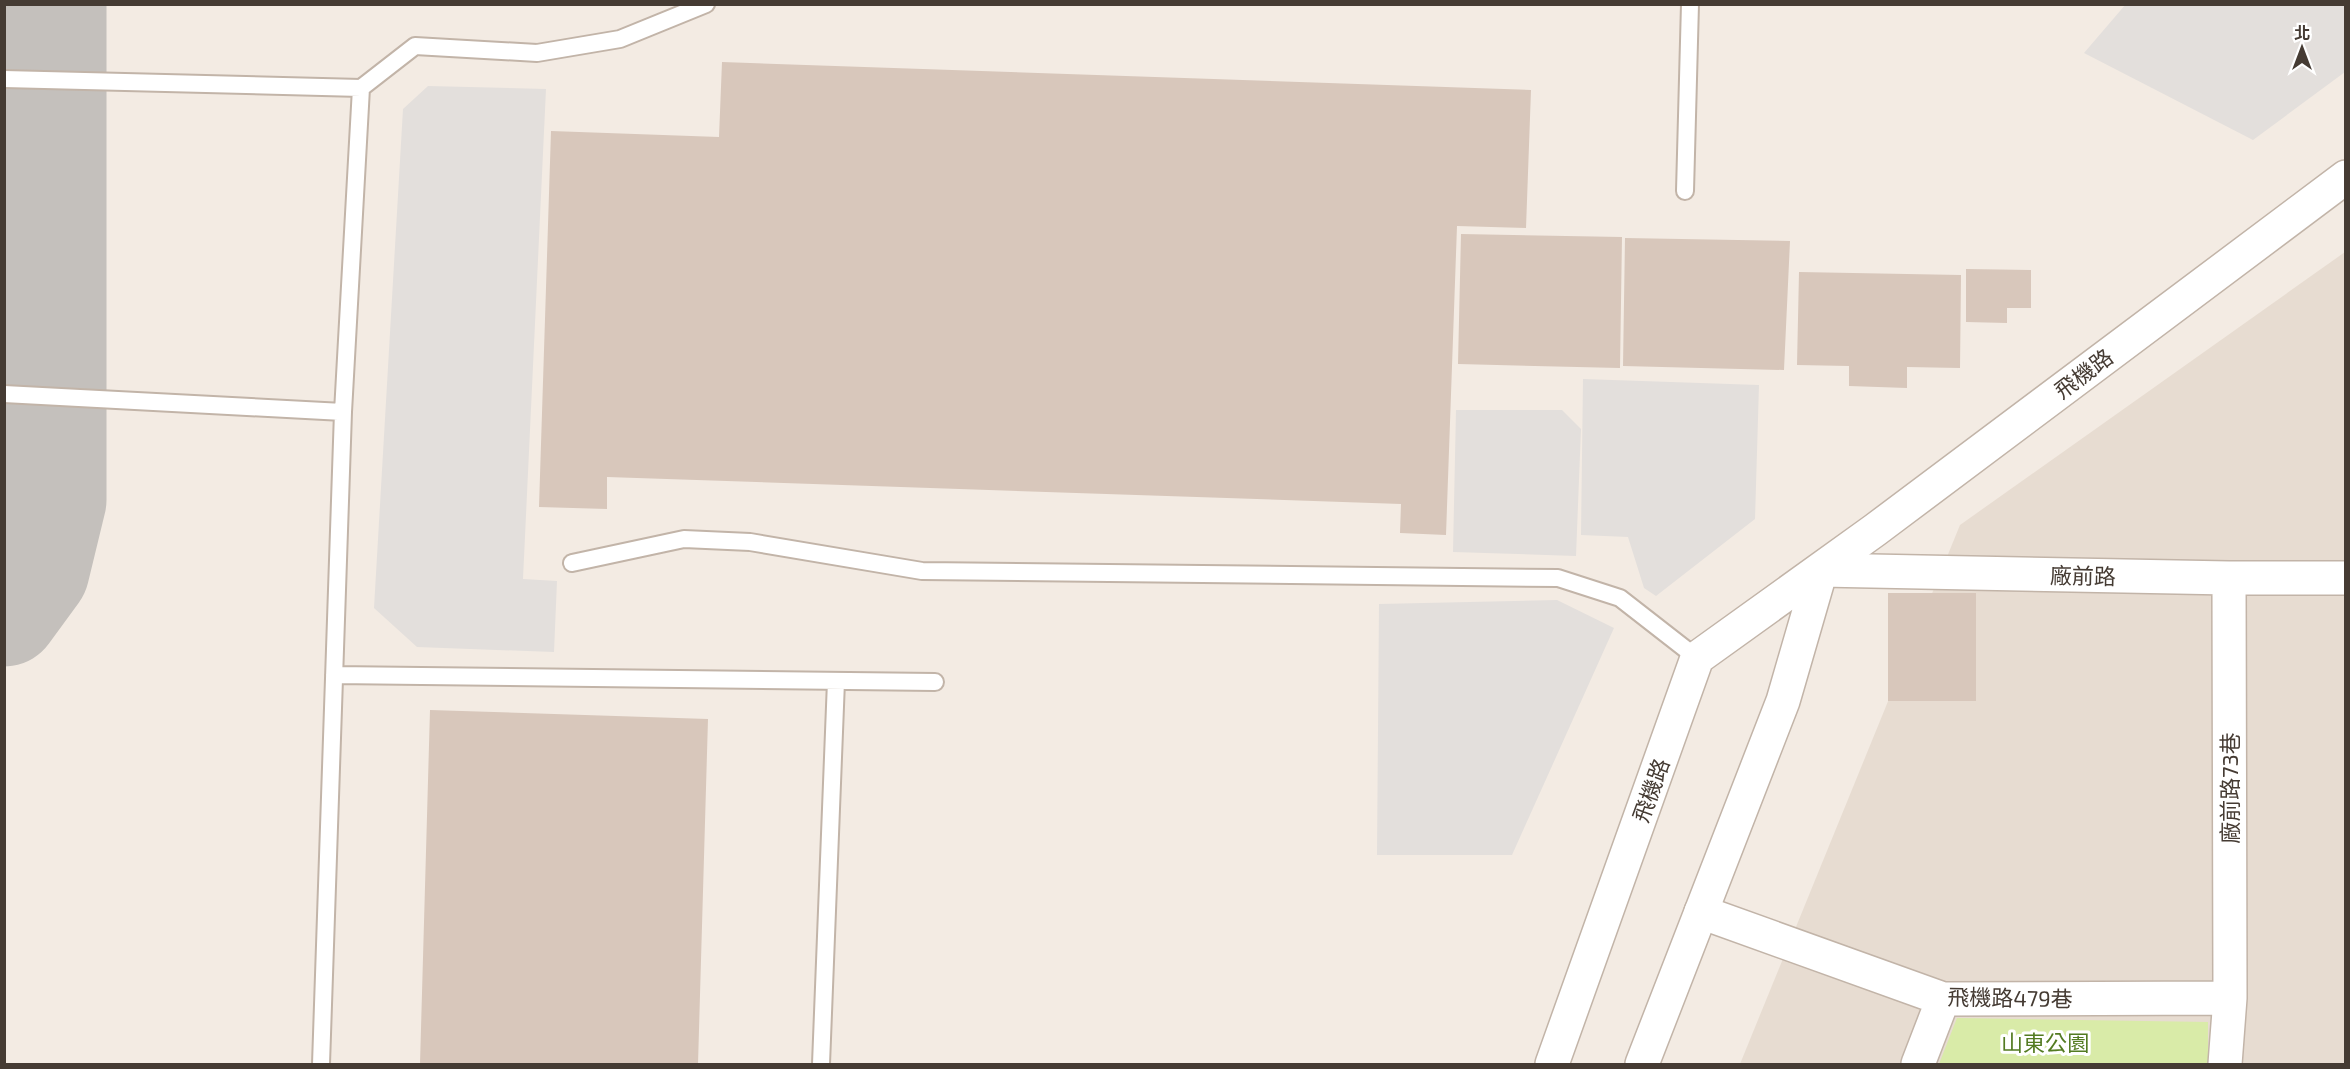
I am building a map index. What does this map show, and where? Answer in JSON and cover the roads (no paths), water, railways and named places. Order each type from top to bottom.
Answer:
[{"type":"street","name":"飛機路","points":[[1552,1065],[1697,658],[1821,570],[2346,177]]},
{"type":"street","name":"廠前路","points":[[1821,570],[2346,578]]},
{"type":"street","points":[[1642,1065],[1783,702],[1821,570]]},
{"type":"street","name":"廠前路73巷","points":[[2229,578],[2230,998]]},
{"type":"street","name":"飛機路479巷","points":[[1701,912],[1943,999],[2230,998]]},
{"type":"street","points":[[2225,1065],[2230,998]]},
{"type":"street","points":[[1918,1065],[1943,999]]},
{"type":"lane","points":[[4,79],[362,88],[415,46],[537,53],[620,39],[706,4]]},
{"type":"lane","points":[[1685,191],[1690,4]]},
{"type":"lane","points":[[321,1065],[343,412],[362,88]]},
{"type":"lane","points":[[4,394],[343,412]]},
{"type":"lane","points":[[572,563],[684,539],[750,542],[922,571],[1558,578],[1620,598],[1697,658]]},
{"type":"lane","points":[[334,675],[935,682]]},
{"type":"lane","points":[[821,1065],[836,681]]},
{"type":"park label","name":"山東公園","points":[[2045,1042]]}]
